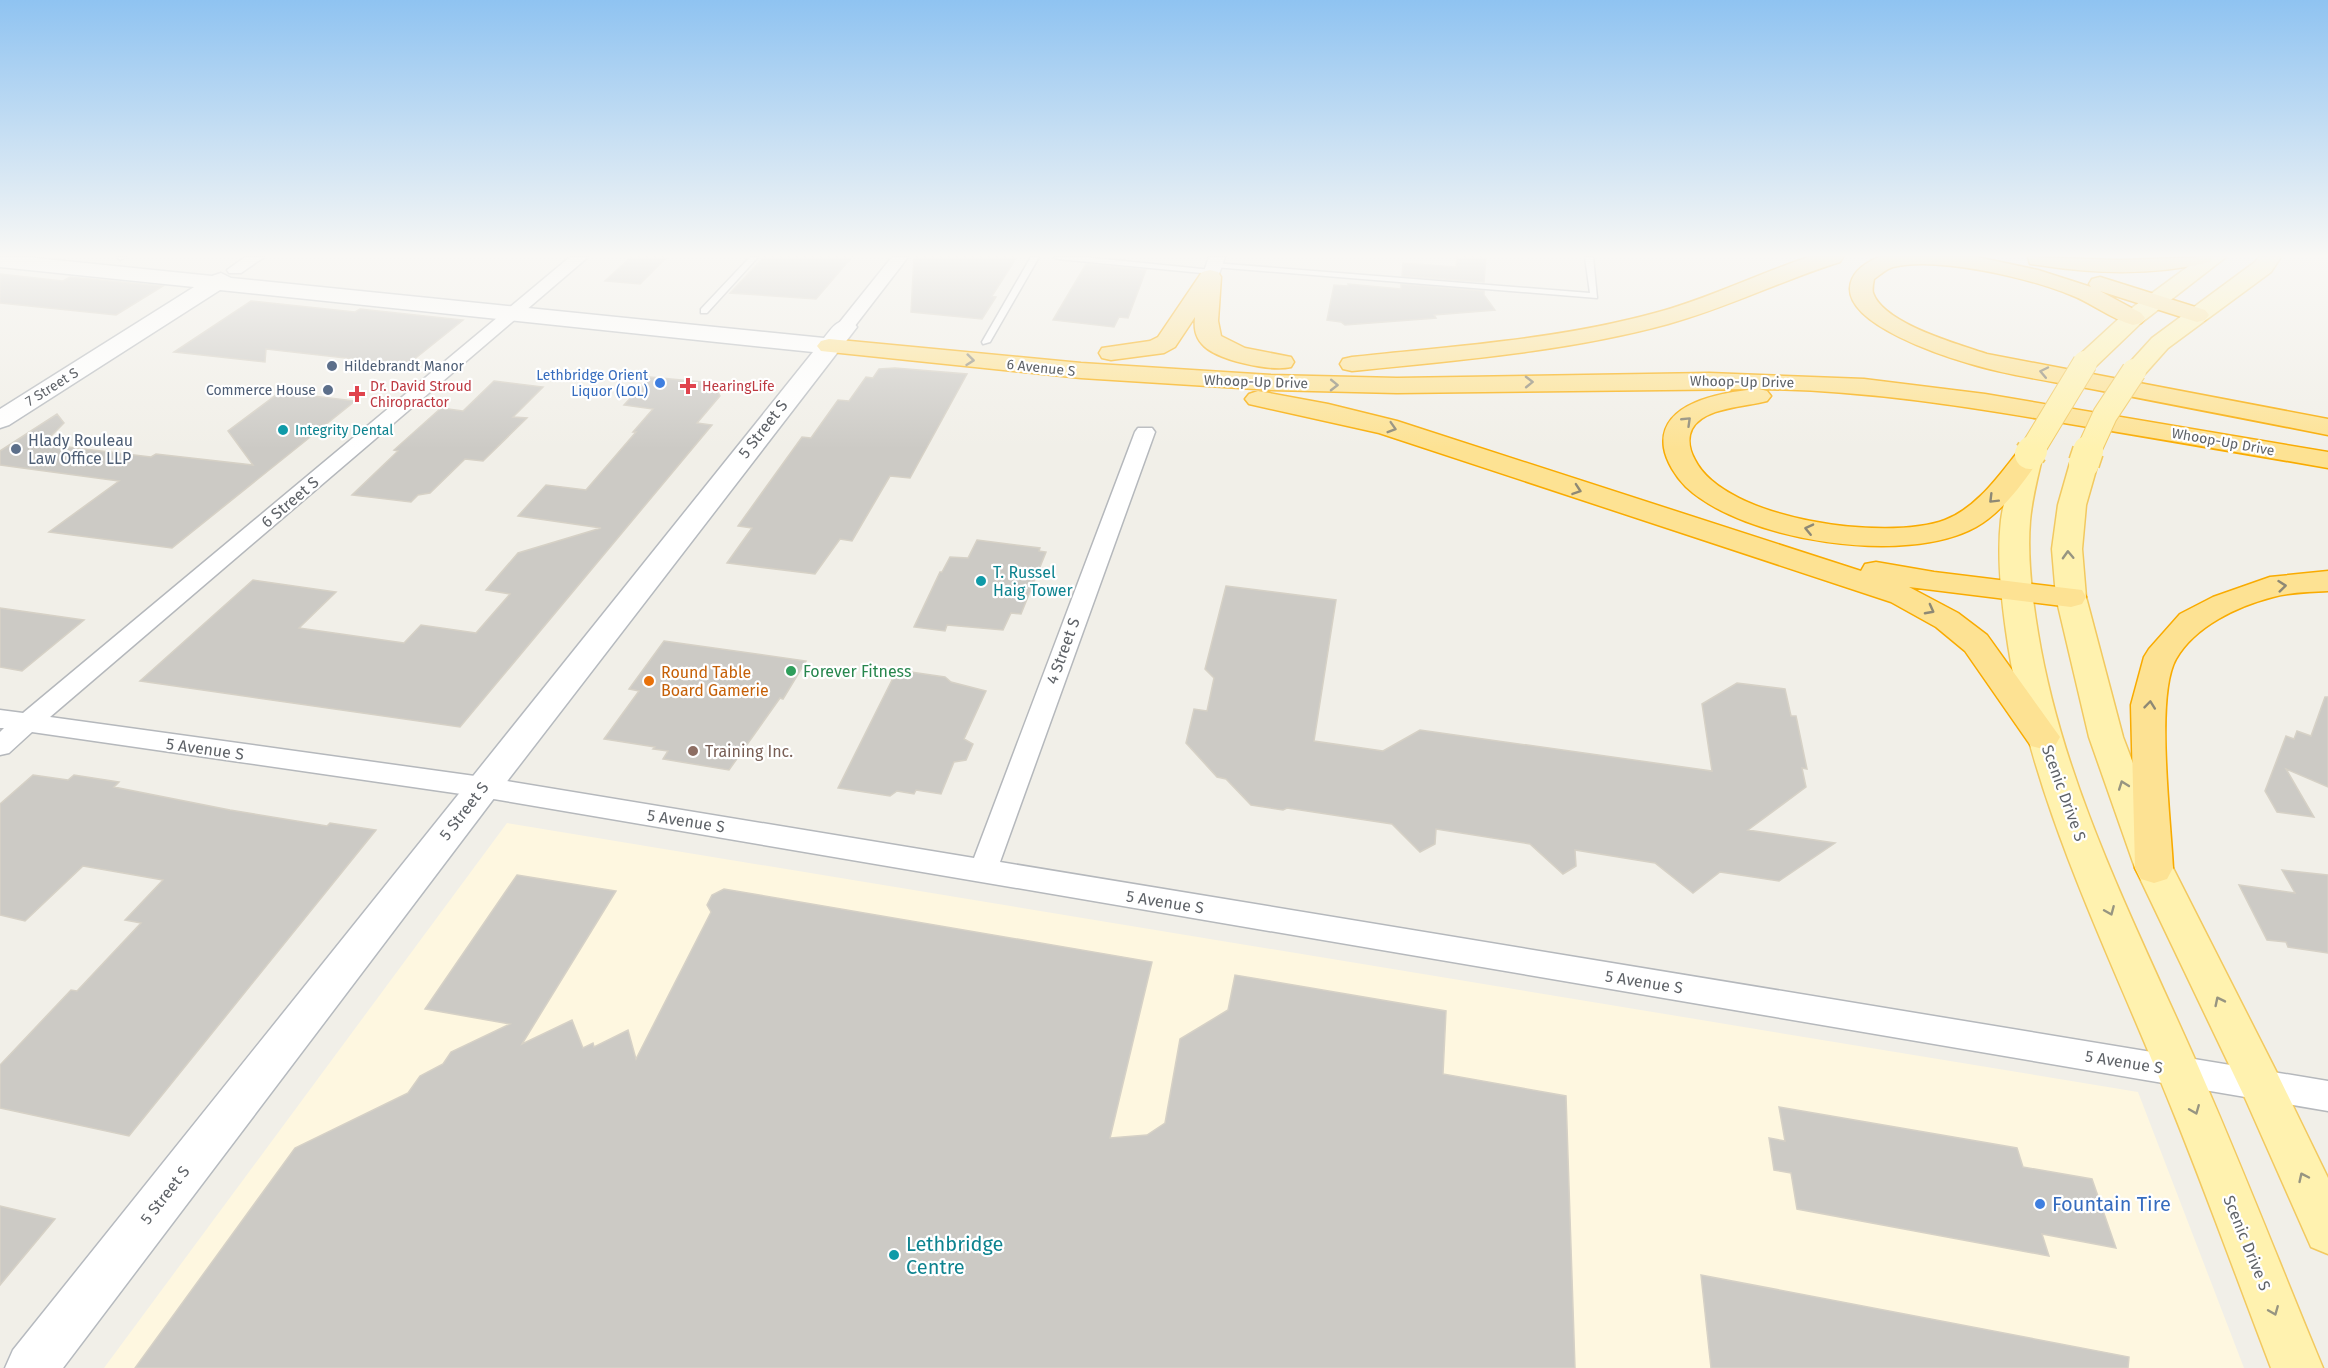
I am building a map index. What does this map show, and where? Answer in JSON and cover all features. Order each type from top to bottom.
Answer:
[{"type":"highway","points":[[1111,353],[1156,348],[1167,342],[1180,321]]},
{"type":"highway","points":[[1207,321],[1208,334],[1213,344],[1233,353],[1282,362]]},
{"type":"highway","points":[[1352,364],[1559,341],[1653,321]]},
{"type":"highway","points":[[1888,321],[1928,342],[1971,356],[2052,374],[2328,427]]},
{"type":"highway","name":"6 Avenue S","points":[[837,336],[986,342],[1111,353],[1282,362]]},
{"type":"highway","name":"6 Avenue S","points":[[837,336],[1084,372],[1150,377]]},
{"type":"highway","name":"Whoop-Up Drive","points":[[1282,362],[1352,364],[1716,358],[1852,365],[2023,387],[2328,438]]},
{"type":"highway","points":[[1150,377],[1328,412],[1388,427],[1756,550],[1902,596],[1947,620],[1976,643],[2043,737]]},
{"type":"highway","name":"Whoop-Up Drive","points":[[1150,377],[1338,385],[1696,380],[1837,384],[1902,390],[2014,406],[2328,460]]},
{"type":"highway","points":[[2030,454],[1992,501],[1957,526],[1921,536],[1863,537],[1820,532],[1771,520],[1733,505],[1697,482],[1681,462],[1675,444],[1678,430],[1691,416],[1705,407],[1732,398],[1814,395],[1922,406],[2328,466]]},
{"type":"highway","points":[[1756,550],[1934,582],[2071,597]]},
{"type":"highway","points":[[2154,868],[2148,705],[2160,657],[2191,621],[2224,604],[2270,587],[2328,581]]},
{"type":"main road","name":"7 Street S","points":[[0,420],[156,321]]},
{"type":"main road","name":"6 Avenue S","points":[[678,321],[837,336]]},
{"type":"main road","name":"Scenic Drive S","points":[[2130,321],[2085,363],[2030,454],[2015,528],[2016,592],[2026,660],[2043,737],[2087,858],[2179,1071],[2297,1368]]},
{"type":"main road","points":[[2190,321],[2160,344],[2134,371],[2116,393],[2091,440],[2072,505],[2067,549],[2071,597],[2106,737],[2154,868],[2261,1085],[2328,1230]]},
{"type":"main road","name":"6 Avenue S","points":[[810,323],[837,336]]},
{"type":"main road","name":"5 Street S","points":[[31,1368],[837,336]]},
{"type":"street","name":"6 Street S","points":[[0,746],[504,321]]},
{"type":"street","name":"5 Street S","points":[[837,336],[849,321]]},
{"type":"street","name":"4 Street S","points":[[983,871],[1145,432]]},
{"type":"street","name":"5 Avenue S","points":[[0,719],[482,788],[2328,1096]]},
{"type":"lane","points":[[986,342],[998,321]]},
{"type":"shaded area","name":"Lethbridge Centre","points":[[507,823],[2138,1092],[2244,1368],[104,1368]]},
{"type":"building","points":[[221,321],[462,321],[407,365],[266,349],[265,362],[174,352]]},
{"type":"building","points":[[1060,321],[1117,321],[1114,327]]},
{"type":"building","points":[[1333,321],[1399,321],[1345,325]]},
{"type":"building","points":[[895,368],[967,374],[910,478],[890,476],[852,541],[840,539],[815,574],[727,563],[752,528],[738,526],[802,437],[811,438],[838,400],[849,401],[866,377],[873,378],[879,369]]},
{"type":"building","points":[[650,377],[713,383],[720,396],[697,423],[712,425],[460,727],[140,681],[253,580],[336,592],[299,628],[404,643],[421,625],[476,633],[510,594],[486,590],[518,553],[601,528],[518,516],[546,485],[586,490],[653,409],[624,405]]},
{"type":"building","points":[[494,381],[543,387],[513,417],[527,418],[483,461],[465,459],[430,493],[418,495],[411,502],[352,495],[398,451],[394,450],[441,408],[463,411]]},
{"type":"building","points":[[280,392],[355,401],[172,548],[49,532],[119,481],[0,465],[0,451],[57,414],[64,423],[43,444],[151,457],[156,454],[253,465],[228,431]]},
{"type":"building","name":"T. Russel Haig Tower","points":[[977,540],[1040,548],[1039,551],[1046,552],[1021,614],[1011,613],[1003,630],[947,625],[945,631],[914,627],[940,572],[950,557],[968,558]]},
{"type":"building","points":[[1226,586],[1336,600],[1314,741],[1383,751],[1420,730],[1712,771],[1702,704],[1737,683],[1785,689],[1791,716],[1796,716],[1807,769],[1802,768],[1806,787],[1748,830],[1835,843],[1779,881],[1720,872],[1693,893],[1655,863],[1575,850],[1576,866],[1563,874],[1530,844],[1436,829],[1435,844],[1420,852],[1392,824],[1287,808],[1283,810],[1251,805],[1226,779],[1217,777],[1186,743],[1194,709],[1207,711],[1214,678],[1205,669]]},
{"type":"building","points":[[0,608],[84,620],[22,671],[0,667]]},
{"type":"building","points":[[664,641],[806,661],[783,699],[780,698],[729,770],[663,759],[668,751],[604,739],[639,691],[629,689]]},
{"type":"building","points":[[897,670],[945,677],[951,682],[986,691],[964,739],[973,744],[966,760],[954,762],[941,794],[916,790],[914,794],[897,791],[890,796],[838,788]]},
{"type":"building","points":[[2325,697],[2328,697],[2328,787],[2286,769],[2314,817],[2277,812],[2265,791],[2286,736],[2294,739],[2297,731],[2311,736]]},
{"type":"building","points":[[33,775],[68,780],[74,775],[119,782],[114,787],[230,810],[327,826],[330,823],[376,830],[129,1136],[0,1108],[0,1065],[71,990],[77,991],[141,923],[125,920],[163,880],[83,866],[25,921],[0,915],[0,804]]},
{"type":"building","points":[[2282,870],[2328,875],[2328,953],[2288,947],[2286,942],[2267,940],[2239,885],[2295,893]]},
{"type":"building","name":"Lethbridge Centre","points":[[517,875],[616,891],[522,1044],[572,1020],[583,1048],[593,1043],[594,1047],[628,1030],[636,1059],[711,912],[707,905],[712,895],[724,889],[1152,962],[1110,1138],[1147,1135],[1165,1123],[1180,1039],[1228,1010],[1235,975],[1446,1011],[1443,1074],[1566,1096],[1575,1368],[135,1368],[295,1148],[408,1093],[420,1076],[443,1064],[451,1052],[510,1024],[425,1009]]},
{"type":"building","points":[[1779,1107],[2017,1148],[2023,1167],[2092,1179],[2116,1248],[2042,1234],[2049,1256],[1797,1209],[1791,1173],[1774,1170],[1769,1138],[1785,1141]]},
{"type":"building","points":[[0,1206],[55,1219],[0,1285]]},
{"type":"building","points":[[1701,1275],[2129,1357],[2128,1368],[1711,1368]]},
{"type":"place","name":"Hildebrandt Manor","points":[[332,366]]},
{"type":"place","name":"Lethbridge Orient Liquor (LOL)","points":[[660,383]]},
{"type":"place","name":"HearingLife","points":[[688,386]]},
{"type":"place","name":"Commerce House","points":[[328,390]]},
{"type":"place","name":"Dr. David Stroud Chiropractor","points":[[357,394]]},
{"type":"place","name":"Integrity Dental","points":[[283,430]]},
{"type":"place","name":"Hlady Rouleau Law Office LLP","points":[[16,449]]},
{"type":"place","name":"T. Russel Haig Tower","points":[[981,581]]},
{"type":"place","name":"Forever Fitness","points":[[791,671]]},
{"type":"place","name":"Round Table Board Gamerie","points":[[649,681]]},
{"type":"place","name":"Training Inc.","points":[[693,751]]},
{"type":"place","name":"Fountain Tire","points":[[2040,1204]]},
{"type":"place","name":"Lethbridge Centre","points":[[894,1255]]}]
